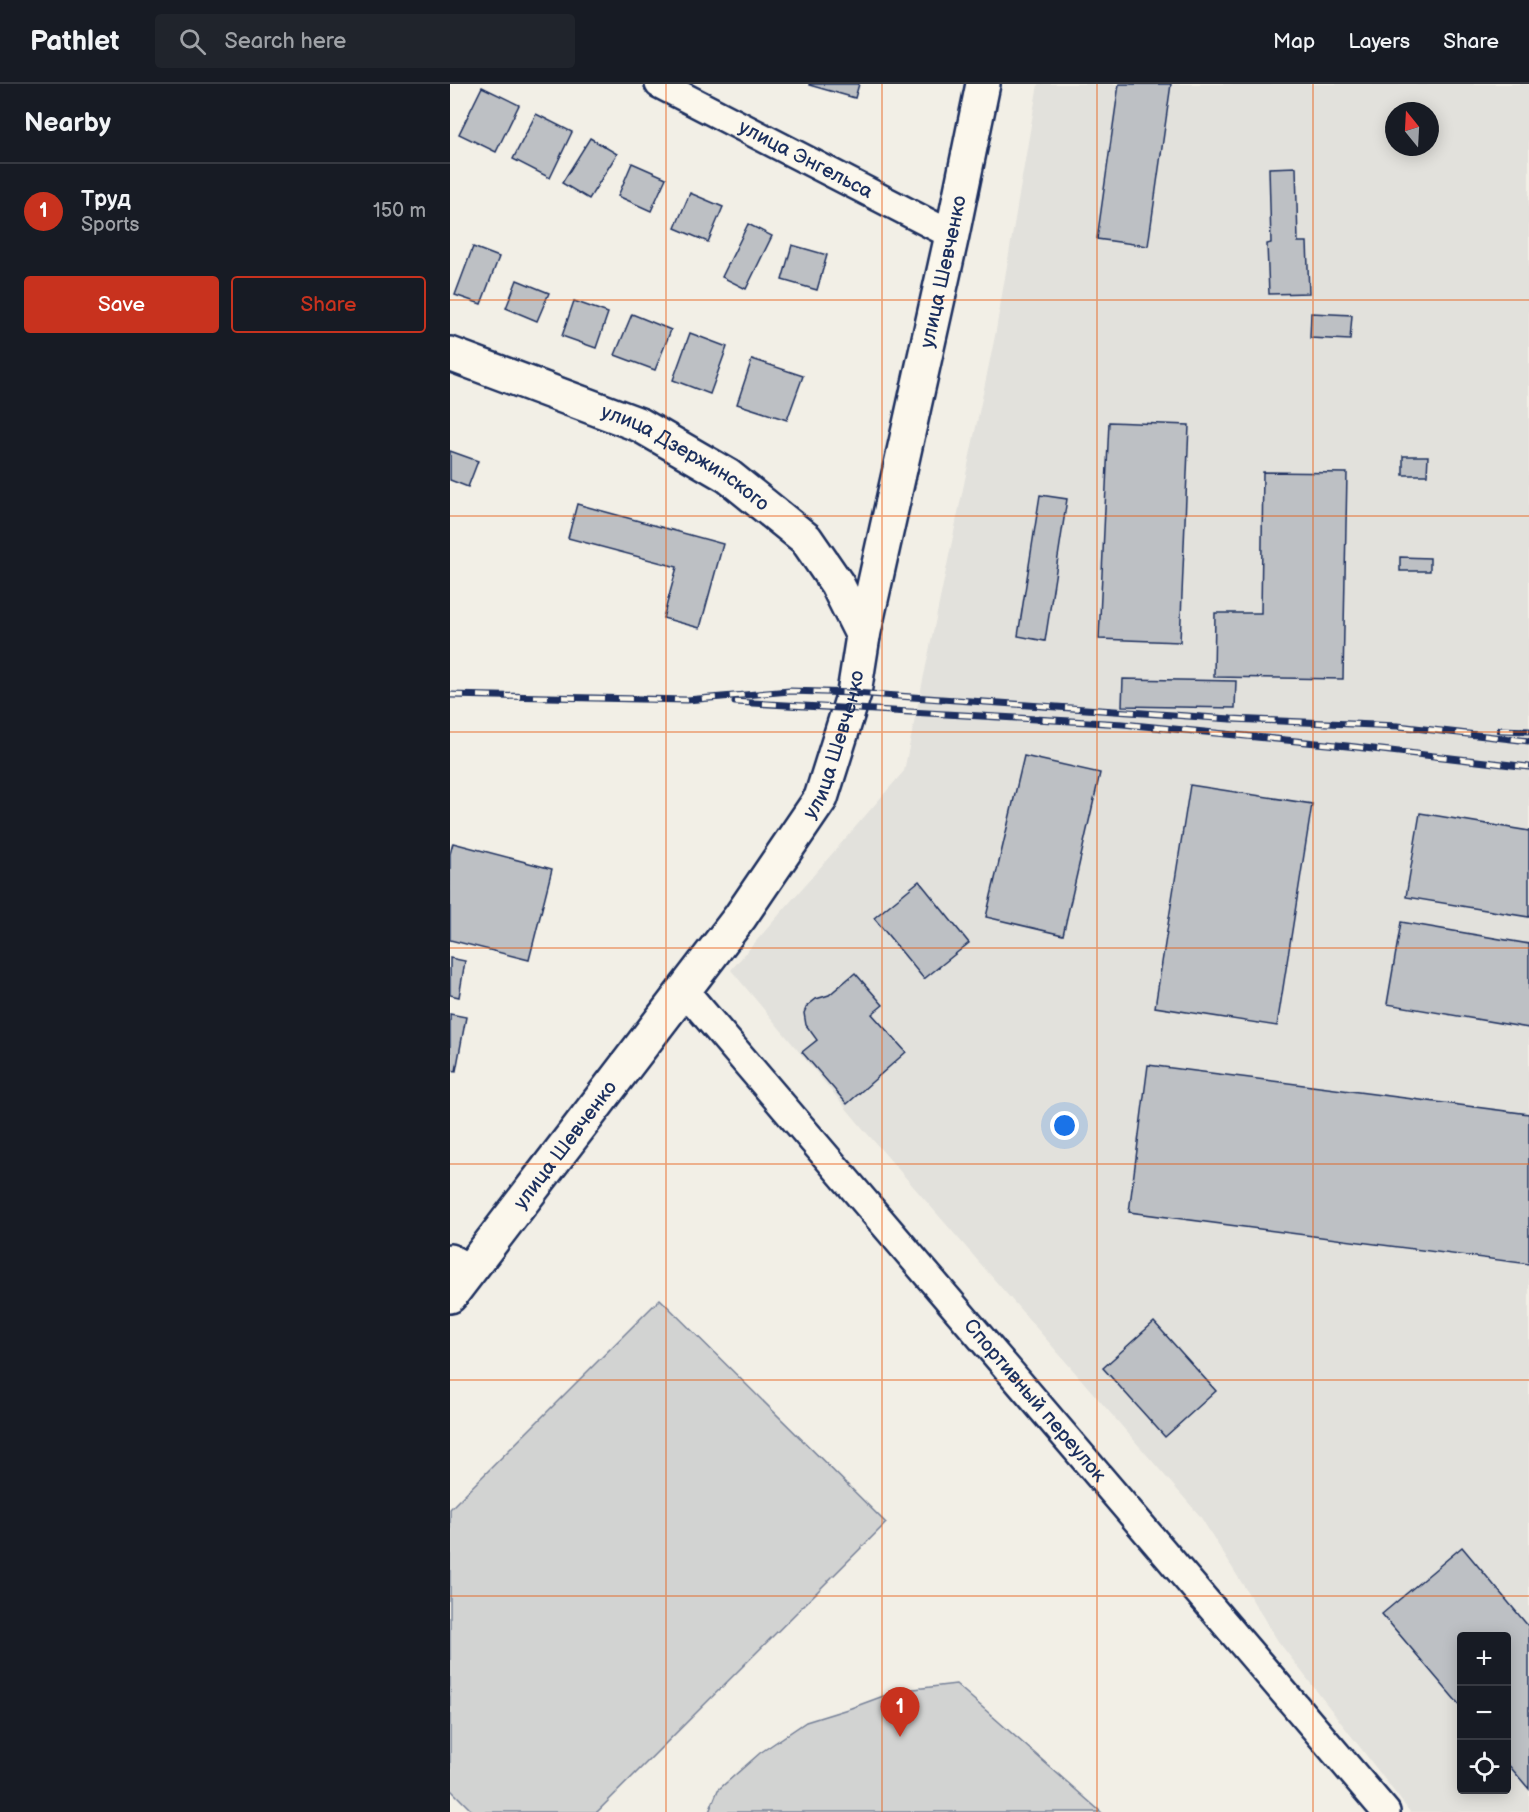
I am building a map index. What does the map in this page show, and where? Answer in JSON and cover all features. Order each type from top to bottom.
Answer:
[{"type":"street","name":"улица Энгельса","points":[[659,84],[952,235]]},
{"type":"street","name":"улица Шевченко","points":[[450,1296],[460,1264],[684,990],[740,917],[821,798],[854,693],[863,636],[983,84]]},
{"type":"street","name":"улица Дзержинского","points":[[450,354],[640,425],[728,476],[806,539],[837,584],[863,636]]},
{"type":"street","name":"Спортивный переулок","points":[[684,990],[1386,1812]]},
{"type":"shaded area","points":[[1038,84],[1529,84],[1529,1812],[1410,1812],[1278,1641],[1200,1516],[865,1131],[731,970],[904,771],[995,336]]},
{"type":"shaded area","points":[[660,1299],[886,1523],[597,1812],[473,1812],[450,1789],[450,1509]]},
{"type":"shaded area","points":[[956,1684],[1101,1812],[709,1812],[718,1790],[760,1753],[806,1722],[897,1691]]},
{"type":"building","points":[[809,84],[859,84],[855,98]]},
{"type":"building","points":[[1119,84],[1171,84],[1148,246],[1097,239]]},
{"type":"building","points":[[482,87],[519,105],[496,152],[459,134]]},
{"type":"building","points":[[536,114],[572,132],[550,178],[513,159]]},
{"type":"building","points":[[590,138],[617,154],[589,199],[562,183]]},
{"type":"building","points":[[632,163],[666,178],[651,211],[618,196]]},
{"type":"building","points":[[1296,167],[1298,242],[1307,242],[1309,293],[1269,294],[1267,244],[1271,243],[1269,168]]},
{"type":"building","points":[[690,193],[723,207],[708,242],[675,228]]},
{"type":"building","points":[[748,224],[772,236],[746,289],[722,277]]},
{"type":"building","points":[[792,245],[827,255],[817,290],[782,280]]},
{"type":"building","points":[[473,247],[499,257],[481,304],[455,295]]},
{"type":"building","points":[[517,280],[549,293],[537,321],[506,308]]},
{"type":"building","points":[[574,301],[608,313],[596,348],[562,336]]},
{"type":"building","points":[[1311,313],[1352,315],[1350,340],[1310,338]]},
{"type":"building","points":[[632,314],[671,330],[655,370],[615,355]]},
{"type":"building","points":[[690,333],[727,347],[710,394],[673,380]]},
{"type":"building","points":[[752,359],[803,376],[787,420],[737,404]]},
{"type":"building","points":[[1109,422],[1189,425],[1180,642],[1099,639]]},
{"type":"building","points":[[450,451],[478,461],[468,487],[450,480]]},
{"type":"building","points":[[1403,456],[1428,456],[1427,475],[1403,475]]},
{"type":"building","points":[[1263,472],[1347,473],[1343,679],[1214,677],[1215,613],[1261,613]]},
{"type":"building","points":[[1040,495],[1067,499],[1045,641],[1018,636]]},
{"type":"building","points":[[577,504],[723,544],[700,628],[663,618],[677,567],[568,538]]},
{"type":"building","points":[[1400,557],[1430,558],[1430,571],[1400,571]]},
{"type":"building","points":[[1123,679],[1236,681],[1235,708],[1122,706]]},
{"type":"building","points":[[1024,756],[1100,773],[1063,935],[986,917]]},
{"type":"building","points":[[1190,785],[1312,804],[1277,1026],[1155,1007]]},
{"type":"building","points":[[1420,813],[1529,831],[1529,917],[1406,897]]},
{"type":"building","points":[[453,843],[552,869],[529,960],[450,940],[450,854]]},
{"type":"building","points":[[919,881],[969,943],[924,979],[874,918]]},
{"type":"building","points":[[1401,922],[1529,944],[1529,1028],[1387,1004]]},
{"type":"building","points":[[450,958],[465,961],[459,997],[450,995]]},
{"type":"building","points":[[855,973],[883,1005],[872,1014],[906,1052],[847,1104],[802,1052],[817,1040],[806,1025],[804,1013],[807,1006],[816,999],[829,995]]},
{"type":"building","points":[[450,1014],[466,1017],[456,1071],[450,1070]]},
{"type":"building","points":[[1148,1065],[1529,1114],[1529,1264],[1129,1212]]},
{"type":"building","points":[[1154,1322],[1216,1391],[1165,1437],[1103,1368]]},
{"type":"building","points":[[1462,1547],[1529,1627],[1529,1789],[1511,1768],[1511,1632],[1457,1632],[1457,1702],[1382,1614]]},
{"type":"railway","points":[[450,695],[687,700],[790,691],[854,693],[1231,719],[1398,726],[1529,741]]},
{"type":"railway","points":[[735,702],[1123,724],[1529,767]]},
{"type":"railway","points":[[1500,730],[1529,731]]},
{"type":"place","name":"Труд","points":[[900,1737]]}]
